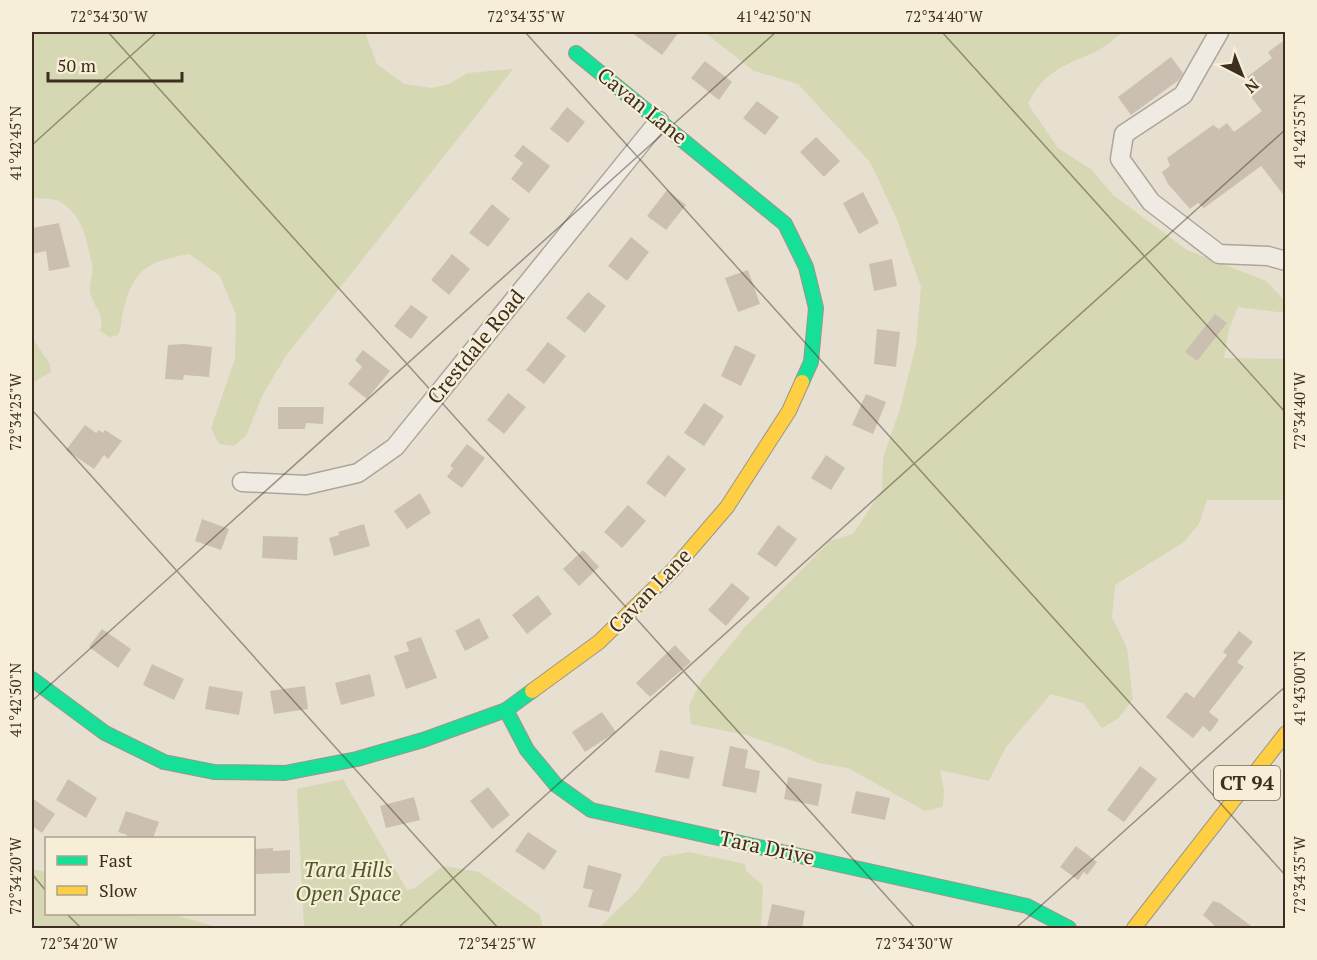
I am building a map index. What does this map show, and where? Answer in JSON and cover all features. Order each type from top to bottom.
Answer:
[{"type":"street","points":[[1219,32],[1183,95],[1124,134],[1120,159],[1151,202],[1218,254],[1268,256],[1286,261]]},
{"type":"street","name":"Cavan Lane","points":[[32,679],[105,733],[164,762],[214,772],[285,773],[357,759],[423,740],[506,710],[599,642],[672,571],[727,507],[789,411],[811,362],[816,308],[807,267],[785,224],[576,53]]},
{"type":"street","name":"Crestdale Road","points":[[242,482],[306,485],[358,473],[395,447],[659,121]]},
{"type":"street","name":"Tara Drive","points":[[506,710],[527,750],[556,785],[591,810],[1027,906],[1069,928]]},
{"type":"street","name":"CT 94","points":[[1134,928],[1286,733]]},
{"type":"green space","points":[[32,32],[365,32],[377,64],[404,84],[432,88],[449,84],[468,73],[513,69],[286,356],[263,394],[246,436],[234,446],[219,444],[211,428],[235,359],[236,315],[220,276],[189,254],[162,260],[152,265],[137,277],[127,297],[118,335],[110,337],[100,331],[100,315],[90,292],[92,265],[86,238],[79,221],[67,206],[59,201],[32,198]]},
{"type":"green space","points":[[704,32],[1124,32],[1097,51],[1065,65],[1048,76],[1028,104],[1058,148],[1092,170],[1113,195],[1187,250],[1266,281],[1285,301],[1285,313],[1238,307],[1229,329],[1224,358],[1285,359],[1285,500],[1207,500],[1199,524],[1184,542],[1115,585],[1112,617],[1127,648],[1133,699],[1119,718],[1102,728],[1083,703],[1051,694],[1006,747],[989,781],[940,770],[944,791],[943,807],[925,811],[848,768],[818,763],[787,749],[746,735],[691,724],[689,705],[702,680],[745,627],[830,541],[853,534],[882,490],[883,458],[900,409],[916,345],[921,287],[896,217],[870,162],[798,84],[754,71]]},
{"type":"green space","points":[[32,338],[50,364],[51,372],[32,383]]},
{"type":"green space","name":"Tara Hills Open Space","points":[[343,779],[407,890],[415,888],[443,866],[479,872],[540,915],[543,928],[304,928],[297,789]]},
{"type":"green space","points":[[689,852],[745,864],[746,871],[763,885],[761,928],[599,928],[637,891],[662,857]]},
{"type":"green space","points":[[32,869],[45,872],[45,915],[178,916],[220,928],[32,928]]},
{"type":"building","points":[[631,32],[679,32],[662,55]]},
{"type":"building","points":[[1286,39],[1286,198],[1261,166],[1204,208],[1198,203],[1190,209],[1168,184],[1162,172],[1170,166],[1167,158],[1213,125],[1219,129],[1227,123],[1234,132],[1262,111],[1249,94],[1254,87],[1247,77],[1272,58],[1268,52]]},
{"type":"building","points":[[1171,57],[1183,73],[1179,80],[1131,115],[1118,97]]},
{"type":"building","points":[[705,61],[732,82],[719,100],[691,78]]},
{"type":"building","points":[[757,101],[779,117],[765,135],[743,118]]},
{"type":"building","points":[[567,107],[585,122],[568,143],[550,129]]},
{"type":"building","points":[[816,137],[840,161],[824,177],[800,152]]},
{"type":"building","points":[[523,145],[550,166],[529,193],[511,179],[523,163],[514,156]]},
{"type":"building","points":[[667,190],[686,205],[666,230],[647,216]]},
{"type":"building","points":[[863,192],[879,223],[859,234],[843,203]]},
{"type":"building","points":[[492,204],[510,219],[488,247],[469,233]]},
{"type":"building","points":[[59,223],[70,267],[49,271],[46,251],[32,254],[32,228]]},
{"type":"building","points":[[631,237],[649,252],[627,281],[608,266]]},
{"type":"building","points":[[452,254],[470,269],[449,295],[431,280]]},
{"type":"building","points":[[892,259],[897,286],[874,291],[869,264]]},
{"type":"building","points":[[748,270],[760,304],[738,312],[725,278]]},
{"type":"building","points":[[588,292],[606,306],[585,333],[566,318]]},
{"type":"building","points":[[411,305],[428,317],[411,339],[394,326]]},
{"type":"building","points":[[1215,314],[1227,323],[1197,361],[1185,352]]},
{"type":"building","points":[[877,329],[900,332],[896,367],[874,364]]},
{"type":"building","points":[[548,342],[566,356],[544,384],[526,370]]},
{"type":"building","points":[[168,345],[212,347],[209,377],[184,375],[183,380],[165,379]]},
{"type":"building","points":[[735,345],[756,355],[741,386],[721,376]]},
{"type":"building","points":[[363,350],[390,371],[367,399],[348,384],[362,367],[355,360]]},
{"type":"building","points":[[508,393],[526,407],[504,434],[487,420]]},
{"type":"building","points":[[866,394],[886,402],[873,434],[852,425]]},
{"type":"building","points":[[704,403],[724,416],[704,446],[684,433]]},
{"type":"building","points":[[278,407],[324,407],[323,424],[306,423],[305,429],[278,429]]},
{"type":"building","points":[[85,425],[96,433],[99,430],[103,433],[105,430],[122,441],[108,459],[104,455],[94,469],[66,450]]},
{"type":"building","points":[[467,444],[485,458],[462,488],[447,477],[453,468],[450,466]]},
{"type":"building","points":[[668,455],[686,469],[665,497],[646,483]]},
{"type":"building","points":[[826,455],[845,468],[831,490],[811,478]]},
{"type":"building","points":[[420,493],[431,513],[407,529],[394,511]]},
{"type":"building","points":[[628,505],[646,521],[622,548],[604,532]]},
{"type":"building","points":[[202,519],[229,529],[221,550],[195,541]]},
{"type":"building","points":[[364,524],[370,546],[334,556],[329,538],[339,535],[338,532]]},
{"type":"building","points":[[778,525],[797,539],[776,567],[757,554]]},
{"type":"building","points":[[263,536],[298,537],[297,560],[262,558]]},
{"type":"building","points":[[583,550],[599,567],[579,586],[563,569]]},
{"type":"building","points":[[732,583],[750,598],[726,626],[708,610]]},
{"type":"building","points":[[538,595],[552,614],[527,634],[512,615]]},
{"type":"building","points":[[479,618],[489,638],[465,651],[455,631]]},
{"type":"building","points":[[102,629],[131,649],[118,668],[89,647]]},
{"type":"building","points":[[1239,631],[1253,642],[1237,662],[1244,667],[1209,712],[1219,720],[1210,732],[1203,726],[1193,738],[1166,717],[1186,692],[1194,698],[1227,655],[1223,652]]},
{"type":"building","points":[[421,637],[437,678],[406,689],[394,656],[409,651],[406,642]]},
{"type":"building","points":[[675,645],[691,662],[650,697],[636,683]]},
{"type":"building","points":[[152,664],[184,679],[174,700],[143,685]]},
{"type":"building","points":[[370,674],[375,696],[341,705],[335,683]]},
{"type":"building","points":[[209,686],[243,692],[239,715],[205,709]]},
{"type":"building","points":[[305,686],[308,709],[274,714],[270,691]]},
{"type":"building","points":[[602,712],[616,732],[585,752],[572,732]]},
{"type":"building","points":[[730,746],[748,750],[745,768],[760,771],[756,793],[722,786]]},
{"type":"building","points":[[660,750],[694,757],[689,779],[655,772]]},
{"type":"building","points":[[1140,766],[1157,779],[1124,822],[1107,810]]},
{"type":"building","points":[[788,777],[822,784],[818,806],[784,799]]},
{"type":"building","points":[[68,779],[97,798],[86,818],[56,800]]},
{"type":"building","points":[[488,787],[510,815],[492,829],[470,801]]},
{"type":"building","points":[[856,791],[890,798],[885,820],[851,813]]},
{"type":"building","points":[[414,797],[420,820],[386,828],[380,806]]},
{"type":"building","points":[[32,798],[55,814],[42,833],[32,826]]},
{"type":"building","points":[[126,811],[159,822],[153,837],[126,837],[127,835],[118,832]]},
{"type":"building","points":[[528,832],[557,851],[544,870],[515,851]]},
{"type":"building","points":[[1076,846],[1097,862],[1087,875],[1084,872],[1078,880],[1060,867]]},
{"type":"building","points":[[273,848],[273,851],[290,850],[290,873],[256,874],[255,849]]},
{"type":"building","points":[[588,865],[622,874],[609,912],[588,907],[593,890],[583,888]]},
{"type":"building","points":[[1213,901],[1220,903],[1254,928],[1217,928],[1203,915]]},
{"type":"building","points":[[772,904],[805,911],[802,928],[767,927]]},
{"type":"traffic: fast","points":[[576,53],[785,224],[806,267],[816,308],[811,362],[802,382]]},
{"type":"traffic: fast","points":[[32,679],[105,733],[164,762],[214,772],[285,773],[357,759],[423,740],[506,710],[532,691]]},
{"type":"traffic: fast","points":[[506,710],[527,750],[556,785],[591,810],[1027,906],[1069,928]]},
{"type":"traffic: slow","points":[[532,691],[599,642],[672,571],[727,507],[789,411],[802,382]]},
{"type":"traffic: slow","points":[[1134,928],[1286,733]]}]
